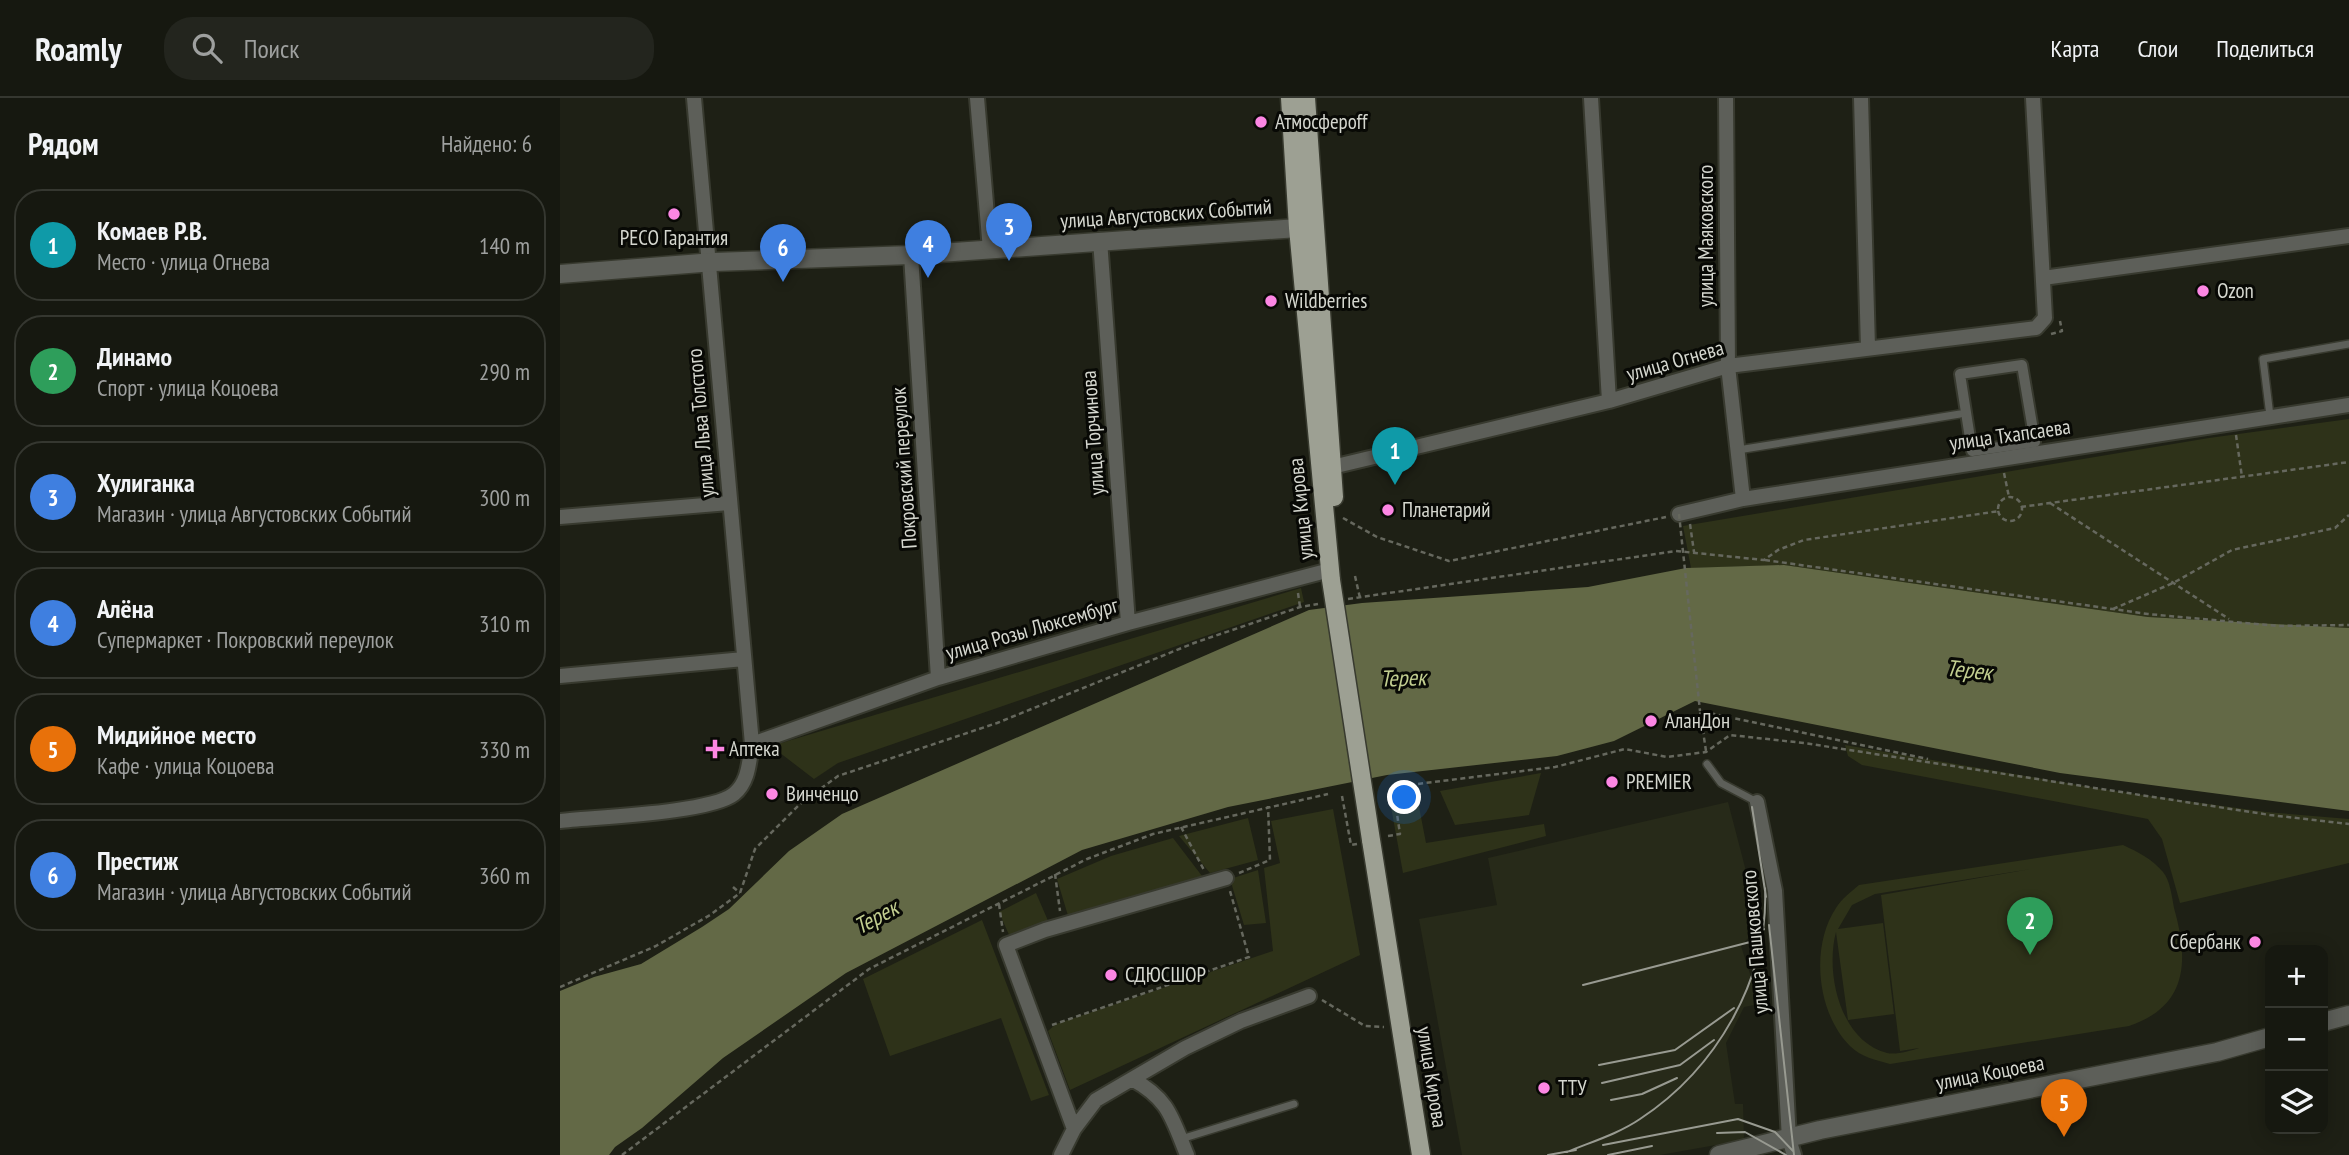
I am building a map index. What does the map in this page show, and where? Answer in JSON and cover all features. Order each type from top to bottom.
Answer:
[{"type":"main road","name":"улица Кирова","points":[[1290,98],[1332,467],[1335,512],[1331,575]]},
{"type":"main road","name":"улица Кирова","points":[[1306,98],[1306,227],[1331,575],[1421,1155]]},
{"type":"street","name":"улица Льва Толстого","points":[[560,821],[700,806],[726,799],[743,783],[751,744],[694,98]]},
{"type":"street","points":[[977,98],[990,250]]},
{"type":"street","points":[[1591,98],[1609,401]]},
{"type":"street","name":"улица Маяковского","points":[[1726,98],[1728,366],[1743,499]]},
{"type":"street","points":[[1861,98],[1868,348]]},
{"type":"street","points":[[2032,98],[2043,278],[2349,236]]},
{"type":"street","name":"улица Августовских Событий","points":[[560,274],[708,263],[911,255],[1306,227]]},
{"type":"street","name":"улица Торчинова","points":[[1100,240],[1128,623]]},
{"type":"street","name":"Покровский переулок","points":[[911,255],[939,678]]},
{"type":"street","name":"улица Огнева","points":[[1332,467],[1609,401],[1728,366],[2036,328],[2045,318],[2043,278]]},
{"type":"street","points":[[2022,365],[2035,442],[1972,451],[1959,374],[2022,365]]},
{"type":"street","name":"улица Тхапсаева","points":[[1679,514],[1743,499],[2349,405]]},
{"type":"street","points":[[560,517],[729,503]]},
{"type":"street","name":"улица Розы Люксембург","points":[[751,744],[939,678],[1128,623],[1331,575]]},
{"type":"street","points":[[560,677],[744,659]]},
{"type":"street","name":"улица Пашковского","points":[[1757,802],[1775,891],[1792,1147]]},
{"type":"street","points":[[1074,1129],[1006,945],[1061,925],[1226,878]]},
{"type":"street","points":[[1061,1155],[1074,1129],[1096,1100],[1185,1048],[1241,1021],[1309,996]]},
{"type":"street","points":[[2328,1021],[2349,1015]]},
{"type":"street","name":"улица Коцоева","points":[[1719,1155],[1792,1147],[1820,1130],[2217,1052],[2265,1038]]},
{"type":"street","points":[[1132,1079],[1153,1090],[1168,1106],[1187,1155]]},
{"type":"lane","points":[[2270,416],[2263,359],[2349,344]]},
{"type":"lane","points":[[1738,450],[1960,414]]},
{"type":"lane","name":"улица Пашковского","points":[[1707,764],[1721,783],[1757,802]]},
{"type":"lane","points":[[1181,1139],[1294,1104]]},
{"type":"path","points":[[2236,434],[2242,477]]},
{"type":"path","points":[[2021,507],[2349,462]]},
{"type":"path","points":[[2004,473],[2008,498]]},
{"type":"path","points":[[2008,498],[2017,500],[2021,507],[2019,517],[2012,520],[2005,519],[1998,511],[2000,503],[2008,498]]},
{"type":"path","points":[[2050,503],[2231,621]]},
{"type":"path","points":[[1764,560],[1777,550],[1804,540],[1998,511]]},
{"type":"path","points":[[1335,512],[1377,537],[1449,561],[1679,514],[1707,764]]},
{"type":"path","points":[[2113,609],[2172,583],[2232,550],[2335,528],[2349,515]]},
{"type":"path","points":[[1690,525],[1694,552]]},
{"type":"path","points":[[1348,600],[1637,556],[1694,552],[2113,609],[2278,626],[2349,625]]},
{"type":"path","points":[[1355,576],[1360,598]]},
{"type":"path","points":[[560,987],[656,946],[710,915],[740,893],[755,849],[800,804],[838,776],[997,723],[1194,643],[1300,607],[1324,603]]},
{"type":"path","points":[[1700,711],[1975,770]]},
{"type":"path","points":[[1342,796],[1351,845],[1400,834],[1394,788],[1555,767],[1625,749],[1667,757],[1706,752],[1730,735],[1804,743],[2270,815],[2349,824]]},
{"type":"path","points":[[622,1155],[869,969],[1055,874],[1153,834],[1328,794]]},
{"type":"path","points":[[1038,1032],[1056,1023],[1249,957],[1226,878],[1270,860],[1268,806]]},
{"type":"path","points":[[1181,827],[1211,882]]},
{"type":"path","points":[[1055,874],[1061,925]]},
{"type":"path","points":[[733,887],[740,893]]},
{"type":"path","points":[[999,904],[1006,945]]},
{"type":"path","points":[[1309,996],[1327,1002],[1341,1014],[1365,1026],[1384,1027]]},
{"type":"shaded area","points":[[2349,419],[2349,628],[2148,617],[1784,565],[1691,568],[1683,526],[2209,438]]},
{"type":"shaded area","points":[[1301,588],[1304,602],[838,763],[814,779],[771,746]]},
{"type":"shaded area","points":[[1845,745],[2107,790],[2266,812],[2349,819],[2349,863],[2180,903],[2162,839],[2148,819],[1862,765],[1848,756]]},
{"type":"shaded area","points":[[1541,773],[1529,815],[1455,825],[1440,791]]},
{"type":"shaded area","points":[[1416,791],[1426,843],[1544,824],[1546,836],[1403,873],[1389,796]]},
{"type":"shaded area","points":[[1728,802],[1760,925],[1741,946],[1751,977],[1766,978],[1770,1002],[1744,1007],[1726,1043],[1735,1104],[1743,1104],[1744,1140],[1660,1155],[1462,1155],[1419,919],[1497,905],[1488,858]]},
{"type":"shaded area","points":[[1333,809],[1360,955],[1070,1090],[1048,1031],[1056,1024],[1273,951],[1264,868],[1280,863],[1271,821]]},
{"type":"shaded area","points":[[1248,818],[1258,860],[1210,873],[1179,836]]},
{"type":"shaded area","points":[[1173,838],[1202,876],[1069,919],[1057,879],[1111,856]]},
{"type":"shaded area","points":[[2123,845],[2149,860],[2167,879],[2182,946],[2179,979],[2173,994],[2163,1007],[2129,1026],[1890,1064],[1879,1061],[1854,1050],[1839,1032],[1830,1016],[1821,979],[1820,960],[1828,924],[1841,901],[1859,885]],"holes":[[[2031,869],[1881,895],[1900,1051],[1919,1048],[1899,1053],[1887,1053],[1871,1046],[1858,1035],[1847,1020],[1840,1003],[1833,967],[1836,932],[1848,1020],[1894,1014],[1883,923],[1838,929],[1852,905],[1875,894]]]},
{"type":"shaded area","points":[[1258,870],[1266,923],[1244,925],[1230,879]]},
{"type":"shaded area","points":[[1036,893],[1049,923],[1010,937],[999,912]]},
{"type":"shaded area","points":[[982,920],[1049,1095],[1031,1101],[1001,1018],[890,1056],[863,979]]},
{"type":"water","name":"Терек","points":[[1784,565],[2148,617],[2349,628],[2349,811],[2060,773],[1695,701],[1614,741],[1557,756],[1387,775],[1228,807],[1082,850],[846,973],[723,1058],[642,1128],[615,1147],[609,1155],[560,1155],[560,991],[594,977],[641,964],[702,927],[729,909],[789,851],[842,814],[1309,610],[1362,603],[1588,587],[1686,568]]},
{"type":"tram line","points":[[1752,807],[1766,897]]},
{"type":"tram line","points":[[1567,1152],[1640,1119],[1692,1075],[1714,1048],[1747,988],[1758,955],[1764,922],[1765,888]]},
{"type":"tram line","points":[[1769,925],[1794,1155]]},
{"type":"tram line","points":[[1583,985],[1754,941],[1764,929]]},
{"type":"tram line","points":[[1599,1065],[1675,1050],[1734,1008]]},
{"type":"tram line","points":[[1602,1083],[1680,1065],[1714,1040]]},
{"type":"tram line","points":[[1611,1100],[1642,1094],[1677,1078]]},
{"type":"tram line","points":[[1603,1145],[1738,1119],[1775,1132],[1793,1151]]},
{"type":"tram line","points":[[1717,1133],[1745,1132],[1786,1155]]},
{"type":"tram line","points":[[1608,1155],[1652,1146]]},
{"type":"tram line","points":[[1548,1155],[1576,1150]]},
{"type":"place","name":"Атмосферoff","points":[[1261,122]]},
{"type":"place","name":"РЕСО Гарантия","points":[[674,214]]},
{"type":"place","name":"Хулиганка","points":[[1009,261]]},
{"type":"place","name":"Алёна","points":[[928,278]]},
{"type":"place","name":"Престиж","points":[[783,282]]},
{"type":"place","name":"Ozon","points":[[2203,291]]},
{"type":"place","name":"Wildberries","points":[[1271,301]]},
{"type":"place","name":"Комаев Р.В.","points":[[1395,485]]},
{"type":"place","name":"Планетарий","points":[[1388,510]]},
{"type":"place","name":"АланДон","points":[[1651,721]]},
{"type":"place","name":"Аптека","points":[[715,749]]},
{"type":"place","name":"PREMIER","points":[[1612,782]]},
{"type":"place","name":"Винченцо","points":[[772,794]]},
{"type":"place","name":"Сбербанк","points":[[2255,942]]},
{"type":"place","name":"Динамо","points":[[2030,955]]},
{"type":"place","name":"СДЮСШОР","points":[[1111,975]]},
{"type":"place","name":"ТТУ","points":[[1544,1088]]},
{"type":"place","name":"Мидийное место","points":[[2064,1137]]}]
